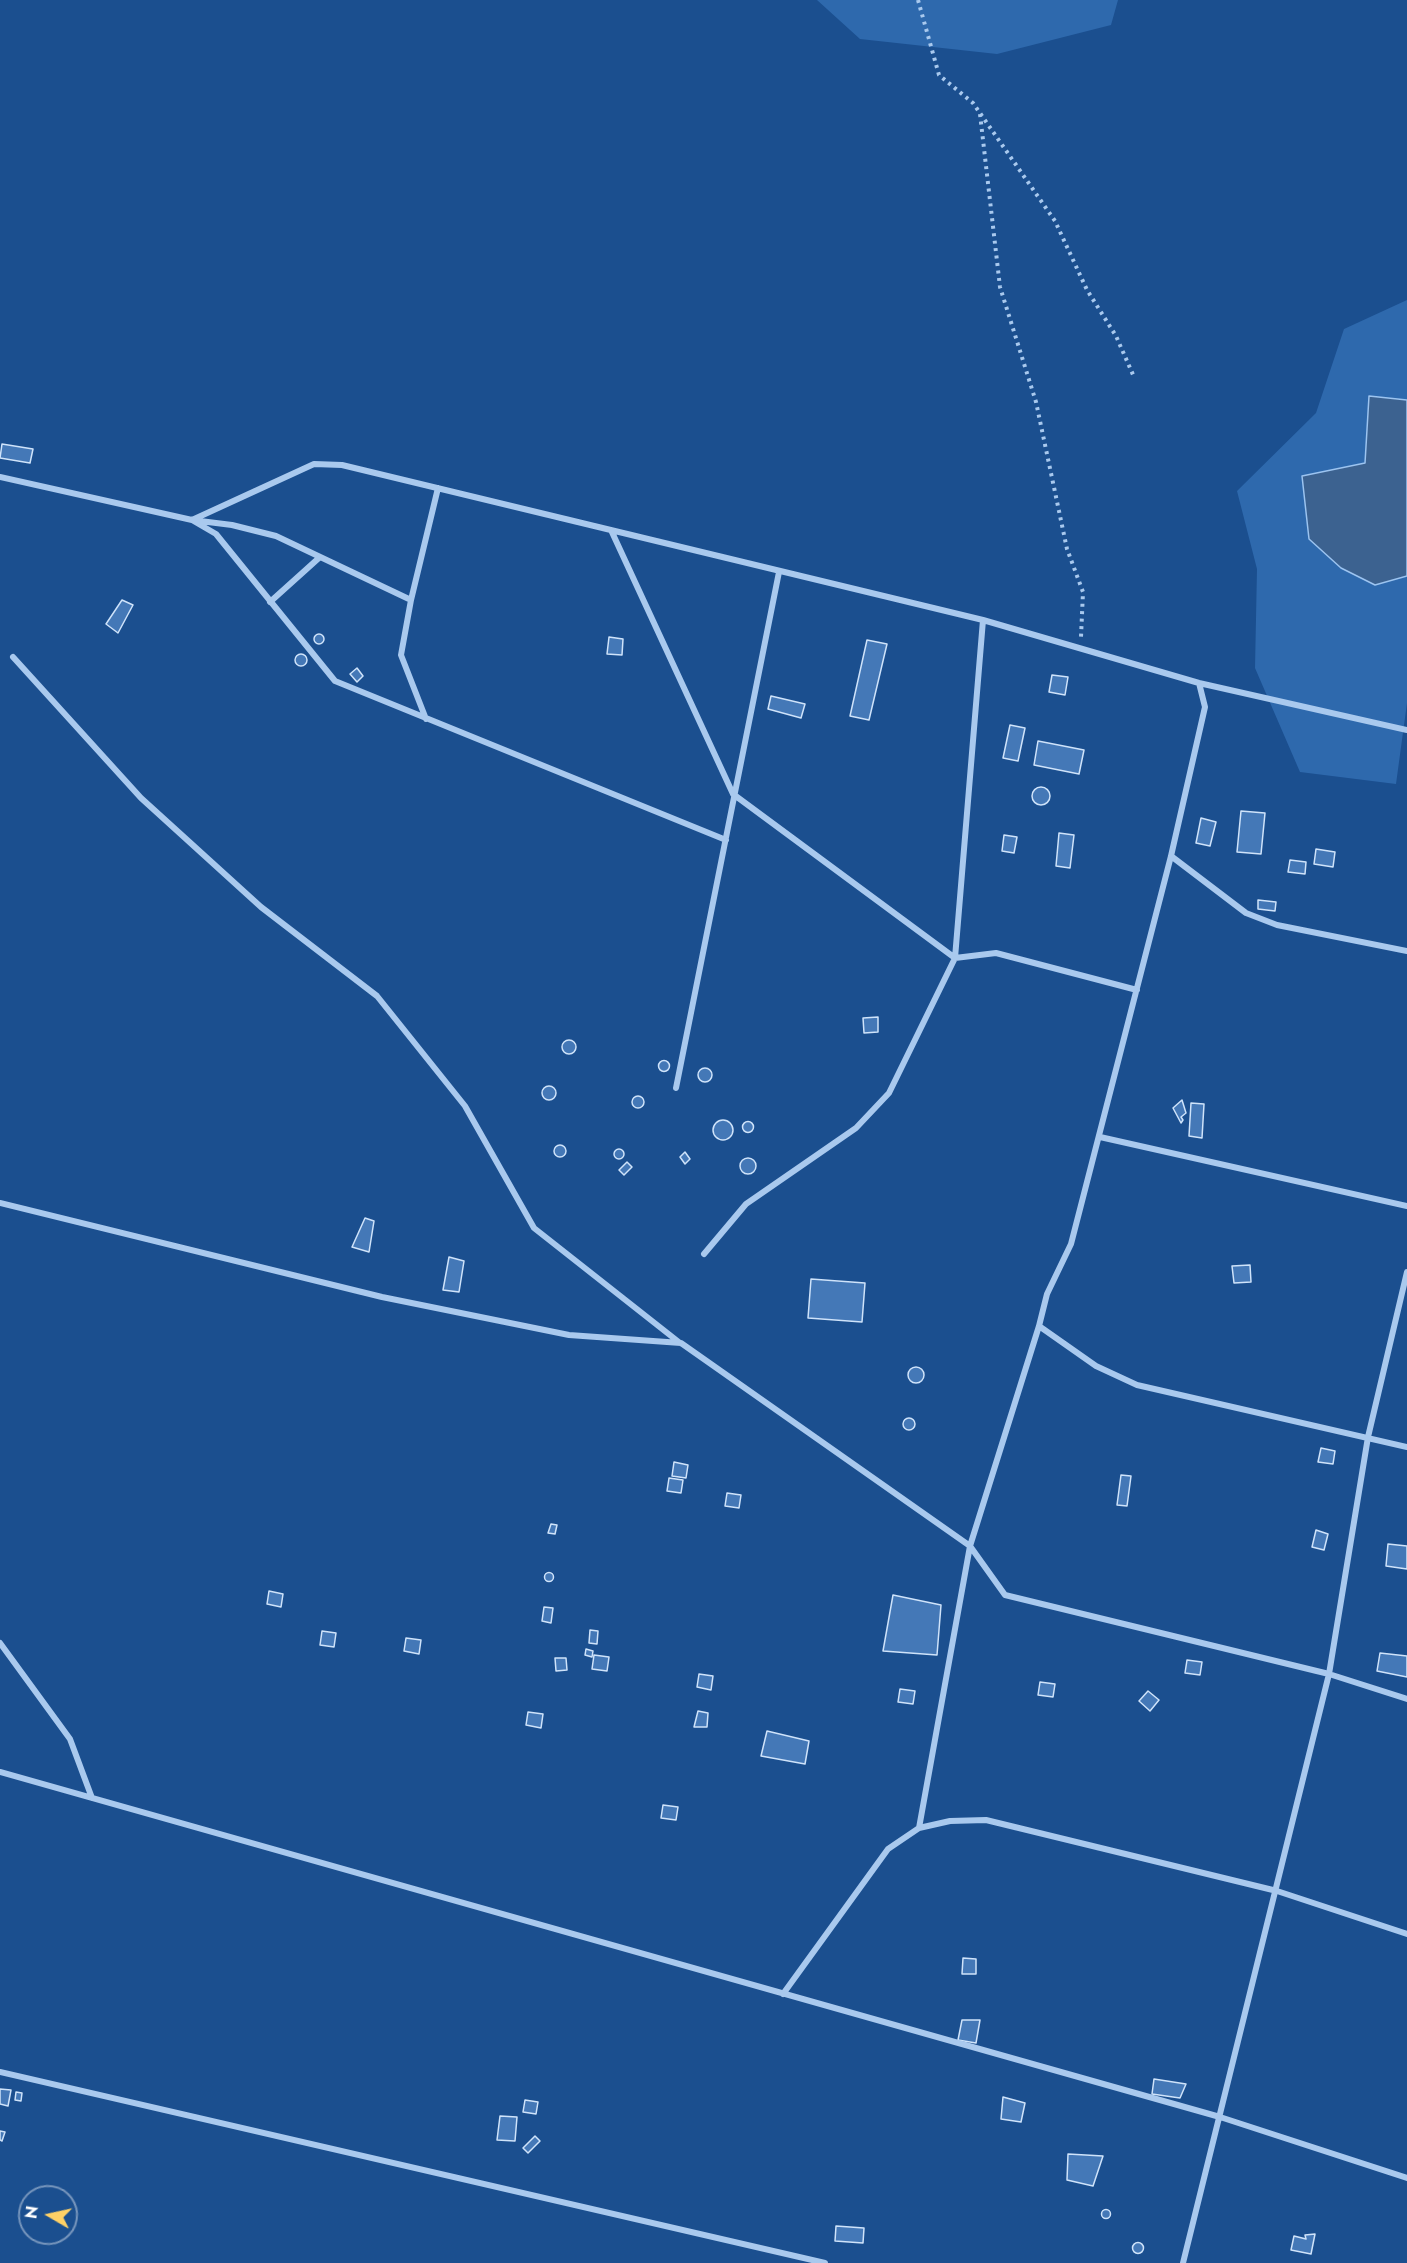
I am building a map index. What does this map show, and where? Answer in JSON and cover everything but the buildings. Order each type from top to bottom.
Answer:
[{"type":"street","points":[[192,520],[314,464],[342,465],[983,620],[1199,683],[1407,730]]},
{"type":"street","points":[[0,477],[192,520],[232,525],[276,536],[411,600]]},
{"type":"street","points":[[426,719],[401,655],[411,600],[438,488]]},
{"type":"street","points":[[192,520],[216,534],[335,681],[726,840]]},
{"type":"street","points":[[611,531],[733,794],[955,958],[996,953],[1137,990]]},
{"type":"street","points":[[270,602],[320,557]]},
{"type":"street","points":[[676,1088],[779,572]]},
{"type":"street","points":[[704,1254],[746,1204],[856,1128],[888,1093],[955,958],[983,620]]},
{"type":"street","points":[[13,657],[141,798],[261,907],[377,996],[465,1106],[534,1228],[681,1343],[970,1546],[1005,1595],[1329,1674],[1407,1699]]},
{"type":"street","points":[[919,1828],[970,1546],[1047,1294],[1071,1244],[1100,1137],[1171,856],[1205,708],[1199,683]]},
{"type":"street","points":[[1171,856],[1246,913],[1277,925],[1407,951]]},
{"type":"street","points":[[1100,1137],[1407,1206]]},
{"type":"street","points":[[0,1203],[382,1298],[569,1335],[681,1343]]},
{"type":"street","points":[[1183,2263],[1329,1674],[1368,1437],[1407,1272]]},
{"type":"street","points":[[1039,1326],[1096,1366],[1137,1385],[1407,1447]]},
{"type":"street","points":[[0,1643],[70,1738],[92,1798]]},
{"type":"street","points":[[0,1772],[1220,2117],[1407,2178]]},
{"type":"street","points":[[783,1994],[888,1849],[919,1828],[950,1821],[986,1820],[1277,1891],[1407,1934]]},
{"type":"street","points":[[0,2072],[825,2263]]},
{"type":"path","points":[[918,0],[939,75],[973,103],[1054,221],[1087,290],[1116,336],[1134,377]]},
{"type":"path","points":[[980,114],[1000,287],[1036,402],[1067,549],[1083,592],[1080,648]]},
{"type":"shaded area","points":[[817,0],[1118,0],[1111,25],[997,54],[860,39]]},
{"type":"shaded area","points":[[1407,300],[1407,400],[1369,397],[1365,463],[1302,476],[1309,539],[1341,568],[1375,585],[1407,576],[1407,703],[1396,784],[1300,772],[1255,668],[1257,569],[1237,491],[1316,413],[1344,329]]},
{"type":"shaded area","points":[[1369,396],[1407,400],[1407,576],[1375,585],[1341,568],[1309,539],[1302,476],[1365,463]]}]
